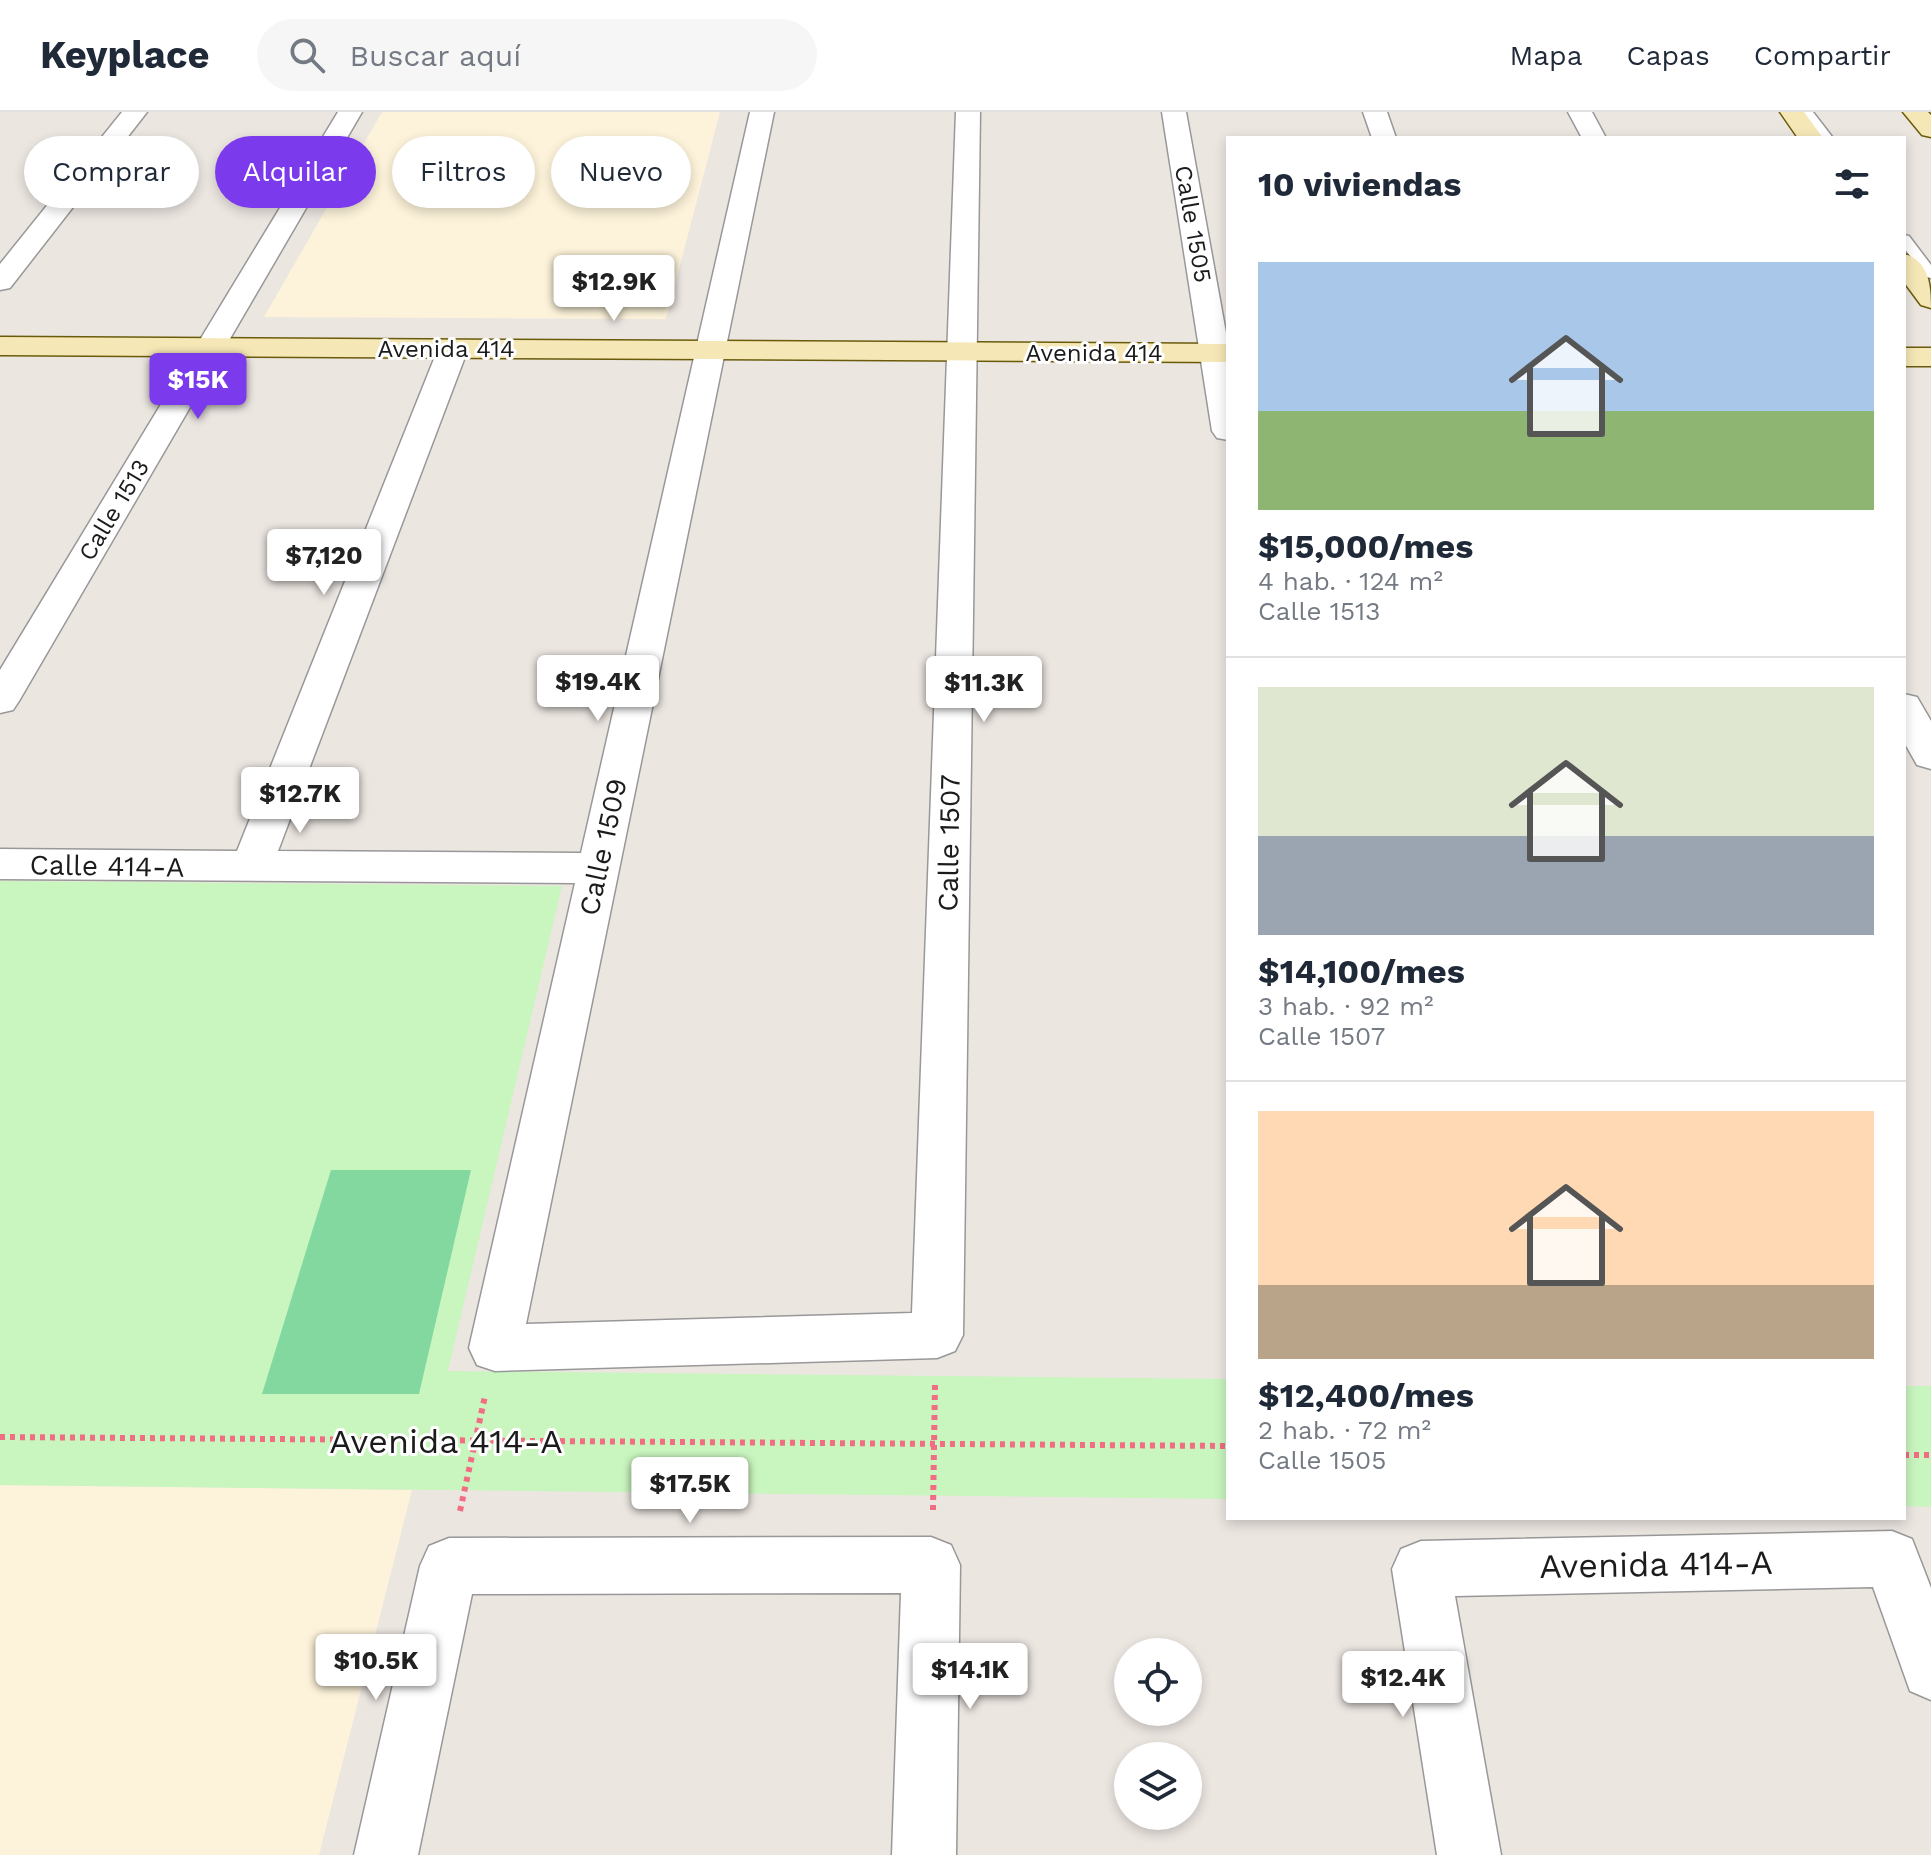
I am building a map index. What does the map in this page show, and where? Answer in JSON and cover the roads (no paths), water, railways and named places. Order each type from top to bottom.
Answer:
[{"type":"street","points":[[0,282],[135,112]]},
{"type":"street","name":"Calle 1513","points":[[0,701],[350,112]]},
{"type":"street","name":"Calle 1509","points":[[495,1348],[762,112]]},
{"type":"street","name":"Calle 1507","points":[[495,1348],[937,1335],[968,112]]},
{"type":"street","name":"Calle 1505","points":[[1174,112],[1221,353],[1226,409]]},
{"type":"street","points":[[1375,112],[1383,136]]},
{"type":"street","points":[[1580,112],[1593,136]]},
{"type":"street","points":[[1792,112],[1810,136]]},
{"type":"street","points":[[1915,112],[1931,130]]},
{"type":"street","points":[[1906,265],[1931,299]]},
{"type":"street","name":"Avenida 414","points":[[0,346],[1221,353]]},
{"type":"street","points":[[251,868],[453,349]]},
{"type":"street","points":[[1906,357],[1931,357]]},
{"type":"street","points":[[1906,710],[1931,756]]},
{"type":"street","name":"Calle 414-A","points":[[0,864],[599,868]]},
{"type":"street","name":"Avenida 414-A","points":[[1469,1855],[1421,1569],[1892,1559],[1931,1670]]},
{"type":"street","points":[[386,1855],[449,1566],[931,1565],[924,1855]]},
{"type":"lane","points":[[1807,112],[1825,136]]},
{"type":"lane","points":[[1906,242],[1931,274]]}]
